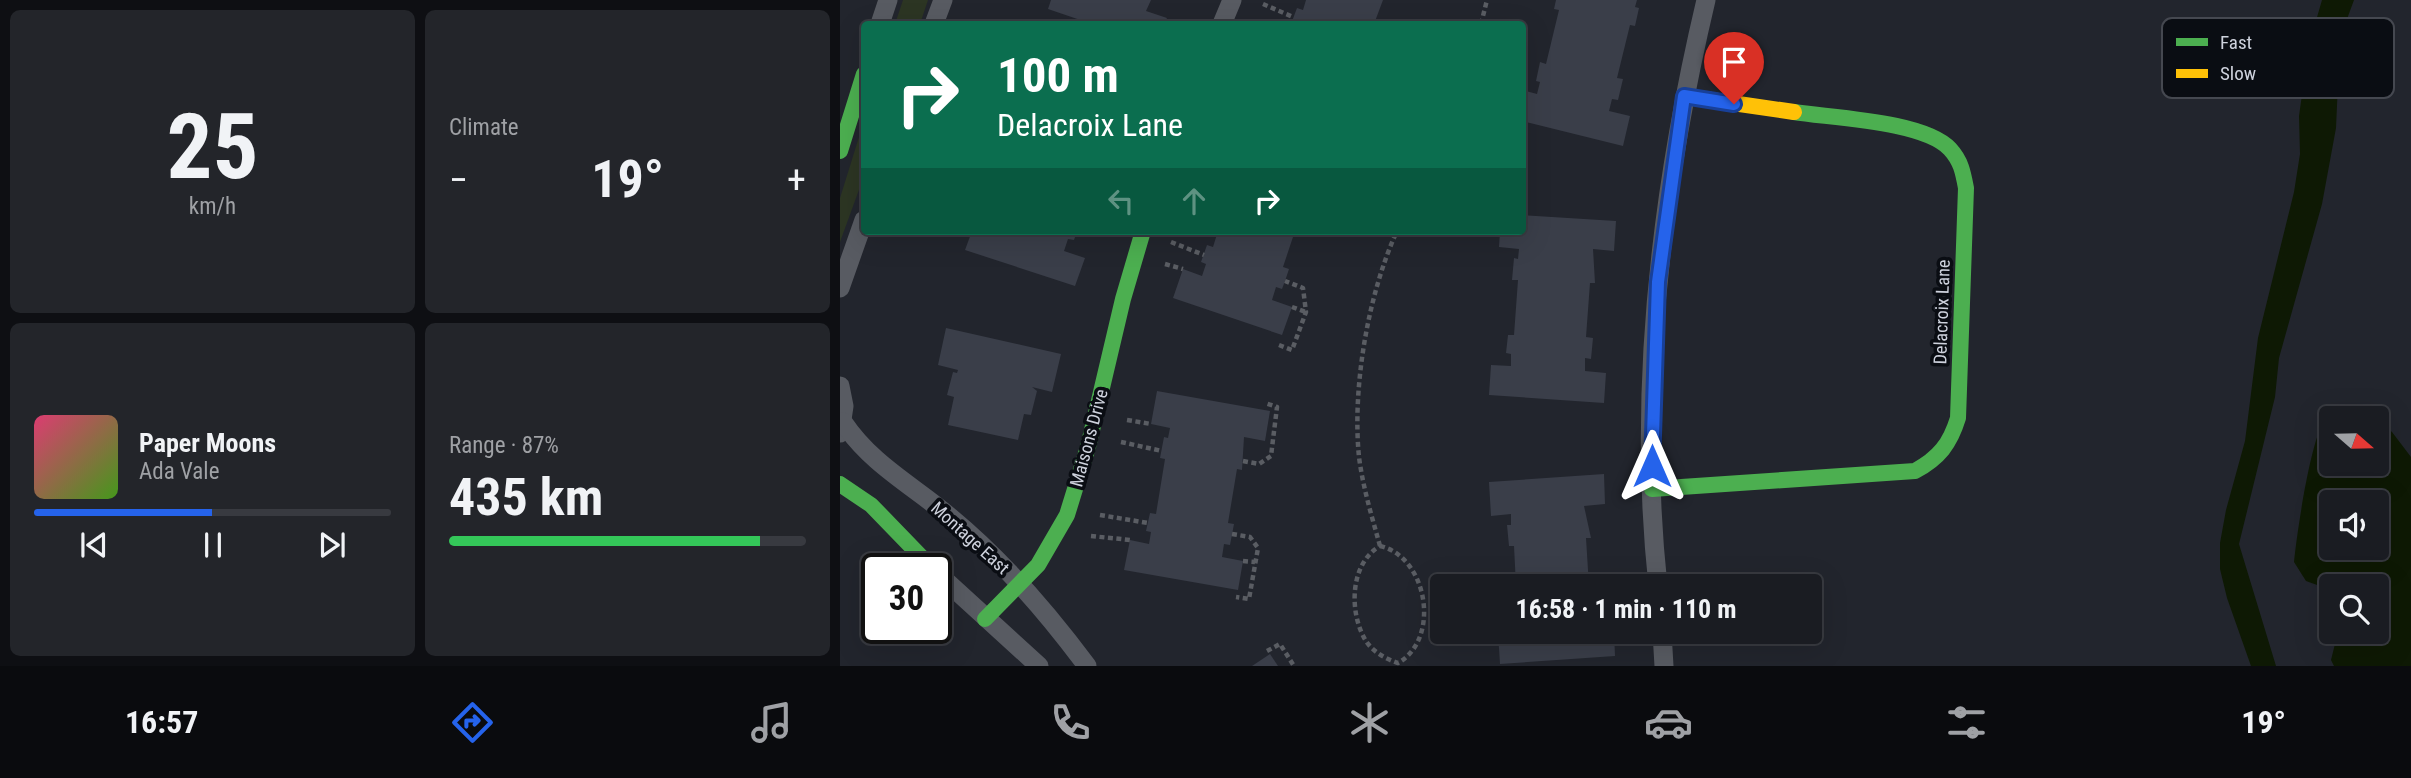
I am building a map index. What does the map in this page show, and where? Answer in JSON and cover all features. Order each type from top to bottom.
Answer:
[{"type":"street","points":[[881,21],[888,0]]},
{"type":"street","points":[[935,21],[943,0]]},
{"type":"street","points":[[1223,21],[1232,0]]},
{"type":"street","points":[[1657,574],[1652,489],[1652,394],[1658,282],[1684,96],[1706,0]]},
{"type":"street","points":[[840,152],[861,84]]},
{"type":"street","name":"Delacroix Lane","points":[[1652,489],[1915,471],[1936,460],[1951,442],[1958,418],[1966,188],[1962,166],[1948,147],[1910,130],[1684,96]]},
{"type":"street","points":[[840,288],[861,228]]},
{"type":"street","name":"Maisons Drive","points":[[985,619],[1021,585],[1054,541],[1078,484],[1123,299],[1142,235]]},
{"type":"street","points":[[840,386],[842,428]]},
{"type":"street","name":"Montage East","points":[[842,428],[867,454],[952,518],[1021,585],[1087,666]]},
{"type":"street","points":[[840,484],[871,505],[918,553]]},
{"type":"street","points":[[952,587],[1039,666]]},
{"type":"street","points":[[1663,644],[1664,666]]},
{"type":"path","points":[[1482,21],[1487,0]]},
{"type":"path","points":[[1263,4],[1293,17]]},
{"type":"path","points":[[1380,546],[1364,489],[1357,419],[1366,339],[1395,235]]},
{"type":"path","points":[[1171,242],[1204,255]]},
{"type":"path","points":[[1165,264],[1183,269]]},
{"type":"path","points":[[1279,345],[1292,349],[1306,312],[1303,288],[1285,281]]},
{"type":"path","points":[[1292,307],[1306,312]]},
{"type":"path","points":[[1244,461],[1259,464],[1271,456],[1277,407],[1265,403]]},
{"type":"path","points":[[1127,421],[1151,424]]},
{"type":"path","points":[[1265,441],[1273,442]]},
{"type":"path","points":[[1121,442],[1162,451]]},
{"type":"path","points":[[1100,515],[1148,523]]},
{"type":"path","points":[[1232,534],[1250,537],[1258,548],[1249,599],[1236,597]]},
{"type":"path","points":[[1091,536],[1129,540]]},
{"type":"path","points":[[1380,546],[1389,548],[1416,575],[1424,606],[1424,621],[1416,647],[1409,657],[1398,665],[1376,652],[1367,642],[1355,608],[1359,572],[1366,558],[1380,546]]},
{"type":"path","points":[[1243,561],[1255,562]]},
{"type":"path","points":[[1267,651],[1280,644],[1294,666]]},
{"type":"shaded area","points":[[903,0],[928,0],[921,21],[896,21]]},
{"type":"shaded area","points":[[2322,0],[2354,0],[2347,18],[2317,18]]},
{"type":"shaded area","points":[[2302,98],[2337,98],[2336,128],[2322,204],[2279,358],[2275,397],[2239,544],[2276,666],[2251,666],[2227,598],[2220,569],[2220,543],[2245,441],[2258,338],[2294,192],[2300,154]]},
{"type":"shaded area","points":[[861,131],[861,184],[840,242],[840,198]]},
{"type":"shaded area","points":[[2389,430],[2411,457],[2411,666],[2334,666],[2331,660],[2335,644],[2389,644],[2389,574],[2319,574],[2319,586],[2306,581],[2294,562],[2319,432],[2319,476],[2389,476]]},
{"type":"building","points":[[1051,0],[1151,0],[1146,11],[1167,18],[1166,21],[1083,21],[1048,9]]},
{"type":"building","points":[[1306,0],[1383,0],[1375,21],[1292,21],[1297,8],[1303,10]]},
{"type":"building","points":[[1556,0],[1637,0],[1635,7],[1639,8],[1635,26],[1630,25],[1617,78],[1623,79],[1618,100],[1612,99],[1609,111],[1630,116],[1623,146],[1526,122],[1526,91],[1537,94],[1540,82],[1536,81],[1540,62],[1546,64],[1559,10],[1554,9]]},
{"type":"building","points":[[1526,215],[1616,221],[1614,251],[1593,249],[1595,283],[1590,283],[1586,337],[1593,338],[1591,359],[1585,358],[1585,371],[1606,373],[1604,403],[1489,395],[1491,365],[1511,366],[1511,354],[1506,353],[1508,335],[1514,335],[1518,280],[1512,280],[1514,258],[1518,259],[1519,249],[1499,247],[1500,235],[1526,235]]},
{"type":"building","points":[[971,235],[1076,235],[1074,240],[1068,239],[1064,251],[1085,258],[1075,286],[965,250]]},
{"type":"building","points":[[1217,235],[1294,235],[1283,267],[1289,269],[1285,281],[1282,289],[1276,287],[1272,300],[1292,307],[1282,335],[1173,298],[1183,269],[1202,276],[1206,264],[1201,262],[1207,245],[1213,247]]},
{"type":"building","points":[[946,328],[1061,354],[1052,392],[1032,387],[1037,391],[1031,415],[1024,414],[1018,440],[948,425],[954,397],[947,395],[953,372],[957,373],[958,370],[938,365]]},
{"type":"building","points":[[1157,391],[1270,411],[1265,441],[1244,437],[1242,470],[1237,469],[1228,523],[1234,524],[1230,545],[1224,544],[1222,557],[1243,561],[1238,590],[1124,570],[1130,540],[1149,544],[1151,532],[1146,531],[1150,513],[1156,514],[1165,459],[1160,458],[1164,437],[1168,438],[1170,428],[1151,424]]},
{"type":"building","points":[[1604,474],[1605,504],[1584,506],[1591,538],[1586,538],[1588,574],[1515,574],[1514,546],[1509,546],[1507,525],[1511,525],[1511,514],[1491,516],[1489,482]]},
{"type":"building","points":[[1499,644],[1614,644],[1615,656],[1500,664]]},
{"type":"building","points":[[1270,654],[1278,666],[1252,666]]},
{"type":"traffic: fast","points":[[840,151],[861,84]]},
{"type":"traffic: fast","points":[[1652,489],[1915,471],[1931,461],[1942,449],[1955,427],[1958,418],[1966,188],[1959,162],[1950,149],[1920,132],[1876,122],[1794,112]]},
{"type":"traffic: fast","points":[[985,619],[1038,565],[1067,515],[1088,447],[1123,299],[1142,235]]},
{"type":"traffic: fast","points":[[840,484],[871,505],[918,553]]},
{"type":"traffic: slow","points":[[1684,96],[1794,112]]},
{"type":"route","points":[[1652,466],[1652,394],[1658,282],[1684,96],[1734,104]]}]
